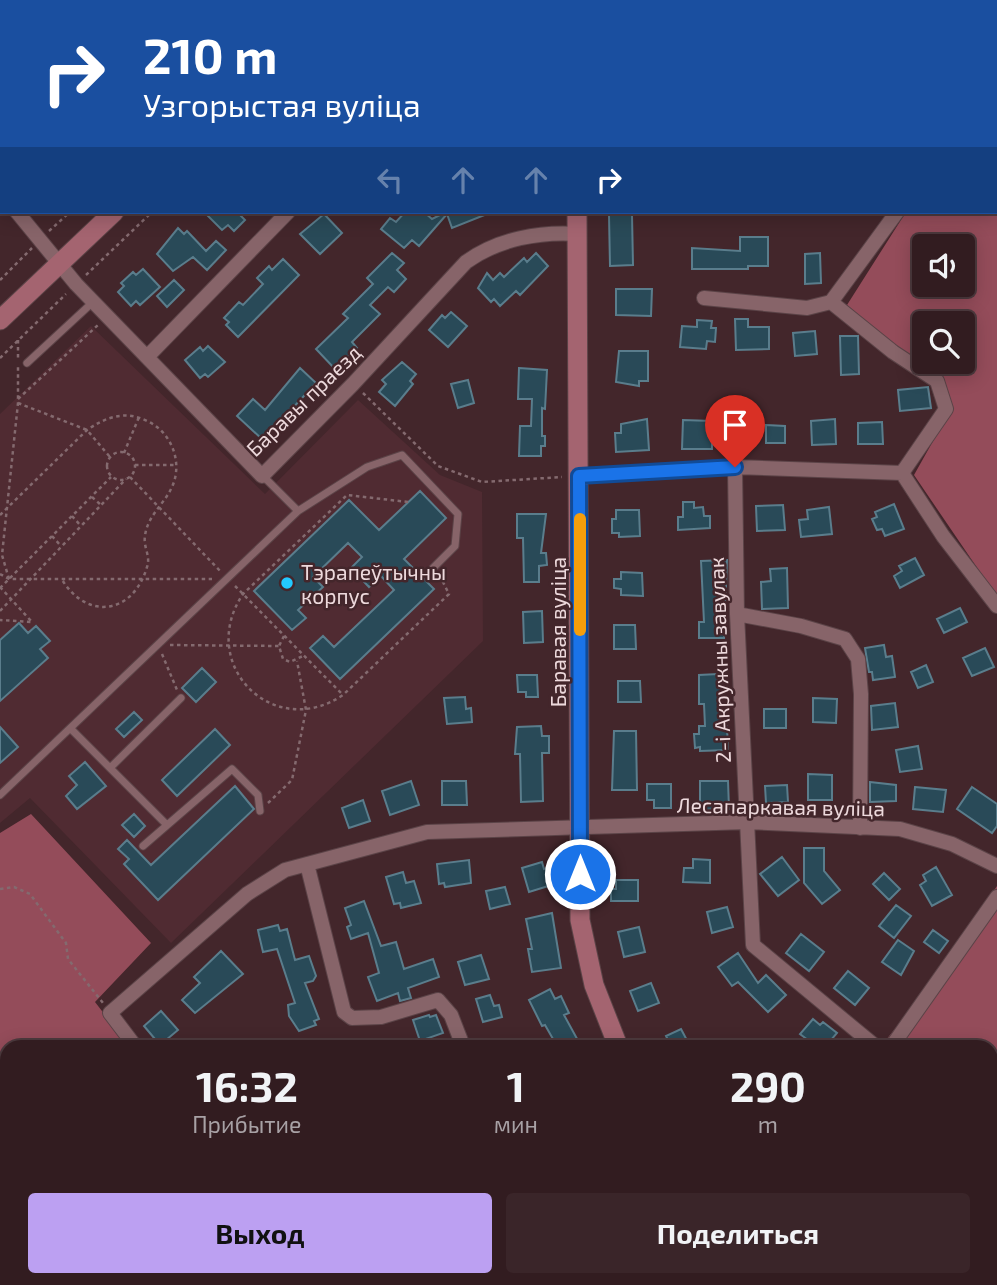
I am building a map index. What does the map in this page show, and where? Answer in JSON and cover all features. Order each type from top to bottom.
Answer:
[{"type":"street","name":"Баравы праезд","points":[[19,214],[94,301],[262,476],[353,384],[466,262],[483,250],[549,232],[579,234]]},
{"type":"street","points":[[0,320],[58,261],[112,214]]},
{"type":"street","points":[[148,356],[286,214]]},
{"type":"street","name":"Баравая вуліца","points":[[577,214],[580,920],[594,985],[616,1040]]},
{"type":"street","points":[[704,298],[807,308],[831,302],[896,214]]},
{"type":"street","points":[[831,302],[893,352],[937,381],[946,409],[902,473]]},
{"type":"street","points":[[579,476],[735,467],[902,473]]},
{"type":"street","name":"2-і Акружны завулак","points":[[735,467],[737,614],[753,945],[868,1040]]},
{"type":"street","points":[[902,473],[943,536],[997,606]]},
{"type":"street","points":[[737,614],[801,626],[845,639],[858,659],[861,694],[860,828]]},
{"type":"street","name":"Лесапаркавая вуліца","points":[[110,1013],[247,894],[285,870],[427,832],[748,822],[900,829],[952,844],[997,866]]},
{"type":"street","points":[[307,864],[344,1012],[352,1018],[381,1017],[438,1000],[451,1015],[461,1040]]},
{"type":"street","points":[[896,1040],[997,897]]},
{"type":"street","points":[[110,1013],[130,1040]]},
{"type":"lane","points":[[27,363],[94,301]]},
{"type":"lane","points":[[0,795],[298,511],[367,467],[402,455],[458,514],[455,546],[433,568]]},
{"type":"lane","points":[[262,476],[298,511]]},
{"type":"lane","points":[[110,768],[181,698]]},
{"type":"lane","points":[[71,729],[167,825]]},
{"type":"lane","points":[[143,846],[232,769],[258,795],[260,811]]},
{"type":"path","points":[[18,401],[102,321]]},
{"type":"path","points":[[9,579],[2,555],[18,401],[18,340]]},
{"type":"path","points":[[353,384],[438,467],[482,482],[579,476]]},
{"type":"path","points":[[18,401],[87,430],[110,457]]},
{"type":"path","points":[[0,515],[87,430],[102,419],[120,415],[139,417],[153,424],[165,435],[173,449],[176,465],[172,487],[149,521],[144,536],[149,558],[143,578],[127,600],[100,608],[84,604],[70,593],[61,578]]},
{"type":"path","points":[[124,453],[139,417]]},
{"type":"path","points":[[110,457],[124,453],[131,457],[135,466]]},
{"type":"path","points":[[110,457],[107,469],[111,477]]},
{"type":"path","points":[[135,466],[176,465]]},
{"type":"path","points":[[0,611],[128,478],[135,466]]},
{"type":"path","points":[[0,620],[32,622],[0,587],[111,477],[128,478],[160,506],[343,695]]},
{"type":"path","points":[[408,502],[347,495],[243,594],[232,611],[228,646],[243,684],[262,700],[277,706],[306,710],[326,707],[343,695],[449,594],[444,580],[433,568]]},
{"type":"path","points":[[92,497],[101,505]]},
{"type":"path","points":[[72,516],[81,526]]},
{"type":"path","points":[[52,536],[61,547]]},
{"type":"path","points":[[0,574],[9,579],[228,579]]},
{"type":"path","points":[[284,636],[279,646],[283,659],[298,661],[303,656]]},
{"type":"path","points":[[181,698],[159,645],[279,646]]},
{"type":"path","points":[[260,811],[292,780],[306,710],[298,661]]},
{"type":"path","points":[[0,888],[14,887],[30,894],[66,943],[68,959],[110,1013]]},
{"type":"shaded area","points":[[905,214],[997,214],[997,597],[914,475],[951,409],[922,374],[975,374],[975,311],[912,311],[912,363],[847,305]]},
{"type":"shaded area","points":[[91,326],[265,494],[358,400],[440,475],[482,492],[483,641],[171,943],[30,798],[0,823],[0,414]]},
{"type":"shaded area","points":[[31,814],[151,943],[95,1002],[124,1040],[0,1040],[0,833]]},
{"type":"shaded area","points":[[997,886],[997,1040],[886,1040],[917,1002]]},
{"type":"building","points":[[206,214],[239,214],[245,220],[234,231],[228,225],[222,230]]},
{"type":"building","points":[[324,214],[342,233],[320,254],[300,234]]},
{"type":"building","points":[[403,214],[426,214],[432,219],[447,214],[419,246],[412,240],[404,248],[381,229],[390,218],[396,222]]},
{"type":"building","points":[[447,214],[487,214],[452,228]]},
{"type":"building","points":[[609,215],[632,215],[633,265],[610,266]]},
{"type":"building","points":[[178,228],[184,234],[187,231],[206,251],[216,241],[226,250],[207,270],[193,257],[173,271],[157,254]]},
{"type":"building","points":[[740,237],[768,237],[768,266],[748,266],[748,269],[692,269],[692,248],[740,251]]},
{"type":"building","points":[[392,253],[404,263],[397,270],[406,279],[394,292],[388,287],[370,305],[380,314],[352,342],[357,348],[335,369],[316,349],[348,318],[343,314],[373,284],[367,278]]},
{"type":"building","points":[[536,253],[548,266],[520,295],[516,291],[500,306],[494,299],[491,302],[478,288],[487,273],[493,280],[500,273],[504,277],[524,258],[527,262]]},
{"type":"building","points":[[820,253],[821,283],[805,284],[805,254]]},
{"type":"building","points":[[283,259],[299,275],[238,337],[226,325],[229,322],[224,318],[239,302],[243,305],[263,284],[257,278],[269,266],[272,270]]},
{"type":"building","points":[[143,269],[160,287],[140,305],[136,301],[131,306],[118,292],[124,286],[121,283],[133,272],[136,275]]},
{"type":"building","points":[[174,280],[184,290],[167,307],[157,296]]},
{"type":"building","points":[[616,289],[652,289],[651,316],[616,315]]},
{"type":"building","points":[[451,312],[467,326],[448,347],[429,330],[442,315],[445,318]]},
{"type":"building","points":[[735,319],[748,319],[748,327],[769,327],[769,349],[736,350]]},
{"type":"building","points":[[697,320],[712,321],[711,328],[716,328],[715,342],[707,341],[706,349],[680,347],[682,326],[697,327]]},
{"type":"building","points":[[815,331],[817,354],[795,356],[793,333]]},
{"type":"building","points":[[840,336],[858,336],[859,374],[841,375]]},
{"type":"building","points":[[208,346],[225,362],[208,377],[205,374],[200,378],[185,360],[200,347],[203,351]]},
{"type":"building","points":[[619,351],[648,351],[648,381],[639,381],[639,386],[616,382]]},
{"type":"building","points":[[402,362],[416,374],[410,381],[413,384],[395,406],[379,392],[386,384],[382,380]]},
{"type":"building","points":[[300,368],[316,383],[263,440],[237,416],[253,399],[265,410]]},
{"type":"building","points":[[519,368],[547,370],[545,409],[542,408],[542,436],[545,436],[545,446],[541,446],[541,456],[519,456],[520,426],[531,426],[532,399],[518,399]]},
{"type":"building","points":[[468,380],[474,403],[458,408],[451,384]]},
{"type":"building","points":[[928,387],[931,408],[900,411],[898,390]]},
{"type":"building","points":[[647,419],[649,450],[616,452],[615,433],[621,433],[621,424]]},
{"type":"building","points":[[835,419],[836,444],[812,445],[811,421]]},
{"type":"building","points":[[683,420],[712,421],[712,449],[682,449]]},
{"type":"building","points":[[882,422],[883,444],[858,444],[858,423]]},
{"type":"building","points":[[766,425],[785,426],[785,443],[766,443]]},
{"type":"building","name":"Тэрапеўтычны корпус","points":[[420,491],[446,518],[404,559],[434,589],[340,679],[310,648],[323,636],[334,647],[394,590],[381,576],[369,587],[351,568],[362,557],[348,543],[313,577],[323,587],[298,610],[306,618],[292,630],[254,591],[349,500],[379,530]]},
{"type":"building","points":[[683,502],[694,502],[694,508],[703,507],[704,516],[710,516],[710,528],[678,530],[678,517],[683,517]]},
{"type":"building","points":[[894,504],[904,529],[885,536],[882,529],[877,530],[872,519],[877,517],[875,512]]},
{"type":"building","points":[[783,505],[785,530],[757,531],[756,506]]},
{"type":"building","points":[[829,507],[832,534],[801,537],[799,520],[808,519],[807,510]]},
{"type":"building","points":[[616,510],[639,510],[640,536],[619,537],[619,533],[612,533],[612,519],[616,519]]},
{"type":"building","points":[[517,514],[546,514],[541,553],[546,553],[547,565],[539,566],[539,582],[524,582],[523,538],[517,538]]},
{"type":"building","points":[[915,558],[924,575],[900,588],[894,576],[902,571],[899,566]]},
{"type":"building","points":[[727,560],[724,638],[699,638],[699,622],[704,622],[701,561]]},
{"type":"building","points":[[787,568],[788,608],[762,609],[761,582],[771,581],[770,569]]},
{"type":"building","points":[[621,572],[642,573],[643,596],[621,595],[621,589],[614,588],[614,579],[621,579]]},
{"type":"building","points":[[960,608],[967,622],[944,633],[937,619]]},
{"type":"building","points":[[542,611],[543,642],[524,643],[523,612]]},
{"type":"building","points":[[19,623],[28,633],[36,626],[50,641],[40,649],[48,658],[0,701],[0,640]]},
{"type":"building","points":[[614,625],[635,625],[636,649],[614,649]]},
{"type":"building","points":[[884,645],[886,657],[892,656],[895,677],[873,680],[865,648]]},
{"type":"building","points":[[985,648],[994,667],[972,676],[963,658]]},
{"type":"building","points":[[926,665],[933,682],[918,688],[911,672]]},
{"type":"building","points":[[202,668],[216,682],[196,702],[182,688]]},
{"type":"building","points":[[718,674],[718,680],[722,680],[721,726],[727,726],[728,750],[700,751],[700,747],[695,748],[694,734],[699,734],[699,726],[705,726],[704,704],[699,704],[699,675]]},
{"type":"building","points":[[517,675],[537,675],[538,697],[526,697],[526,692],[518,692]]},
{"type":"building","points":[[618,681],[640,681],[641,702],[618,702]]},
{"type":"building","points":[[465,697],[466,709],[471,708],[472,722],[447,724],[444,698]]},
{"type":"building","points":[[813,698],[837,699],[836,723],[813,722]]},
{"type":"building","points":[[895,703],[898,727],[872,730],[871,706]]},
{"type":"building","points":[[764,709],[786,709],[786,728],[764,728]]},
{"type":"building","points":[[134,712],[142,720],[124,737],[116,729]]},
{"type":"building","points":[[541,726],[542,736],[549,736],[549,753],[542,753],[543,801],[521,802],[520,754],[515,754],[517,727]]},
{"type":"building","points":[[0,727],[18,747],[0,763]]},
{"type":"building","points":[[215,729],[230,745],[177,796],[162,780]]},
{"type":"building","points":[[614,731],[636,731],[637,790],[612,790]]},
{"type":"building","points":[[918,746],[922,769],[900,772],[896,750]]},
{"type":"building","points":[[85,762],[106,786],[77,809],[66,796],[77,785],[69,776]]},
{"type":"building","points":[[808,774],[832,775],[832,800],[808,800]]},
{"type":"building","points":[[411,781],[419,805],[390,815],[382,791]]},
{"type":"building","points":[[442,781],[466,781],[467,805],[442,805]]},
{"type":"building","points":[[700,781],[728,781],[729,809],[700,810]]},
{"type":"building","points":[[870,782],[896,785],[896,801],[870,802]]},
{"type":"building","points":[[647,784],[671,784],[671,808],[654,808],[654,800],[647,800]]},
{"type":"building","points":[[787,785],[788,802],[766,803],[765,786]]},
{"type":"building","points":[[235,786],[254,809],[158,900],[124,864],[129,859],[118,849],[127,840],[151,865]]},
{"type":"building","points":[[915,787],[946,790],[943,812],[913,809]]},
{"type":"building","points":[[972,787],[997,804],[997,826],[992,833],[957,809]]},
{"type":"building","points":[[363,800],[370,821],[349,828],[342,808]]},
{"type":"building","points":[[134,814],[145,826],[134,837],[122,825]]},
{"type":"building","points":[[804,848],[824,848],[824,871],[840,890],[822,904],[804,883]]},
{"type":"building","points":[[782,857],[799,880],[778,896],[760,874]]},
{"type":"building","points":[[693,859],[710,860],[710,883],[683,882],[684,868],[693,868]]},
{"type":"building","points":[[469,860],[471,883],[445,887],[444,883],[439,884],[437,864]]},
{"type":"building","points":[[542,862],[544,869],[550,867],[551,871],[554,870],[558,883],[529,892],[522,868]]},
{"type":"building","points":[[936,867],[952,895],[932,906],[920,885],[926,881],[923,875]]},
{"type":"building","points":[[403,872],[406,883],[414,881],[421,903],[401,908],[400,903],[394,904],[386,877]]},
{"type":"building","points":[[884,873],[900,889],[889,900],[873,884]]},
{"type":"building","points":[[616,880],[638,880],[638,901],[611,901],[611,889],[616,889]]},
{"type":"building","points":[[505,887],[510,904],[490,909],[486,891]]},
{"type":"building","points":[[364,901],[381,946],[396,942],[404,969],[433,959],[439,977],[408,988],[411,998],[400,1001],[398,993],[377,1001],[368,977],[379,973],[368,933],[351,939],[347,927],[351,925],[345,908]]},
{"type":"building","points":[[896,905],[911,916],[894,938],[879,926]]},
{"type":"building","points":[[727,907],[733,927],[712,933],[707,912]]},
{"type":"building","points":[[552,913],[561,968],[532,972],[528,949],[532,949],[526,919]]},
{"type":"building","points":[[278,925],[280,931],[287,929],[295,960],[309,956],[316,976],[313,981],[305,983],[319,1019],[314,1021],[316,1025],[299,1031],[289,1016],[288,1005],[295,1003],[277,949],[263,952],[258,930]]},
{"type":"building","points":[[639,927],[645,952],[624,957],[618,932]]},
{"type":"building","points":[[933,930],[948,941],[939,953],[924,942]]},
{"type":"building","points":[[801,934],[824,952],[809,971],[786,953]]},
{"type":"building","points":[[898,940],[914,951],[901,975],[882,962]]},
{"type":"building","points":[[221,951],[243,974],[195,1013],[182,1000],[200,983],[194,977]]},
{"type":"building","points":[[738,953],[758,983],[766,975],[786,995],[768,1012],[738,982],[732,986],[718,967]]},
{"type":"building","points":[[481,955],[489,979],[465,985],[458,962]]},
{"type":"building","points":[[848,971],[869,988],[855,1005],[834,988]]},
{"type":"building","points":[[651,983],[659,1003],[638,1011],[630,991]]},
{"type":"building","points":[[550,989],[555,999],[561,996],[569,1013],[564,1015],[578,1040],[554,1040],[545,1025],[542,1026],[529,1000]]},
{"type":"building","points":[[490,995],[494,1006],[499,1005],[502,1017],[483,1022],[476,999]]},
{"type":"building","points":[[161,1011],[178,1030],[166,1040],[156,1040],[144,1026]]},
{"type":"building","points":[[436,1015],[443,1033],[420,1040],[413,1020]]},
{"type":"building","points":[[813,1019],[820,1025],[823,1022],[837,1033],[831,1040],[808,1040],[800,1034]]},
{"type":"building","points":[[681,1029],[687,1040],[668,1040],[666,1036]]},
{"type":"slow traffic","points":[[580,519],[580,630]]},
{"type":"place","name":"Тэрапеўтычны корпус","points":[[287,583]]},
{"type":"route","points":[[580,874],[579,476],[735,467]]}]
